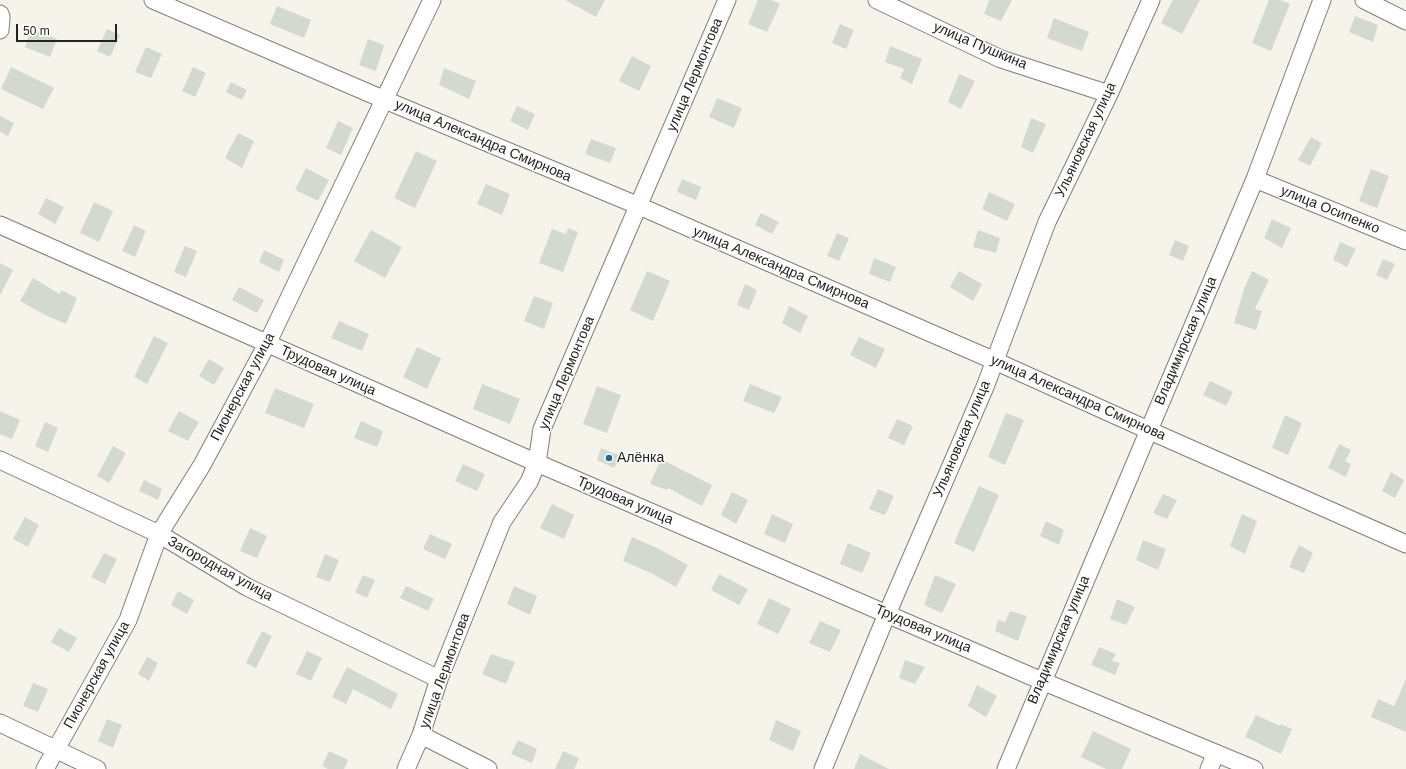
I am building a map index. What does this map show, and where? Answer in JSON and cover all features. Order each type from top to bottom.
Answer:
[{"type":"street","name":"улица Александра Смирнова","points":[[153,0],[385,100],[639,206],[995,361],[1406,544]]},
{"type":"street","name":"Пионерская улица","points":[[45,769],[128,620],[159,534],[202,465],[267,344],[432,0]]},
{"type":"street","name":"улица Лермонтова","points":[[406,769],[421,735],[439,679],[502,522],[529,482],[537,463],[542,429],[727,0]]},
{"type":"street","name":"улица Пушкина","points":[[877,0],[1001,59],[1109,94]]},
{"type":"street","name":"Ульяновская улица","points":[[823,769],[887,614],[995,361],[1047,222],[1109,94],[1151,0]]},
{"type":"street","name":"Владимирская улица","points":[[1006,769],[1255,179],[1322,0]]},
{"type":"street","points":[[1364,0],[1406,22]]},
{"type":"street","points":[[0,14],[0,30]]},
{"type":"street","name":"улица Осипенко","points":[[1255,179],[1406,241]]},
{"type":"street","name":"Трудовая улица","points":[[0,225],[537,463],[1042,681],[1254,769]]},
{"type":"street","name":"Загородная улица","points":[[0,460],[159,534],[247,587],[439,679]]},
{"type":"street","points":[[0,723],[97,769]]},
{"type":"street","points":[[421,735],[488,769]]},
{"type":"street","points":[[1209,769],[1216,753]]},
{"type":"building","points":[[565,0],[605,0],[596,17]]},
{"type":"building","points":[[758,0],[771,0],[780,4],[767,32],[748,24]]},
{"type":"building","points":[[989,0],[1012,0],[1001,21],[984,14]]},
{"type":"building","points":[[1173,0],[1200,0],[1182,34],[1161,23]]},
{"type":"building","points":[[1269,0],[1280,0],[1290,4],[1271,51],[1252,43]]},
{"type":"building","points":[[277,6],[311,20],[304,38],[270,24]]},
{"type":"building","points":[[1355,16],[1378,25],[1373,42],[1349,32]]},
{"type":"building","points":[[1054,18],[1089,32],[1082,51],[1047,38]]},
{"type":"building","points":[[840,24],[854,30],[846,49],[832,43]]},
{"type":"building","points":[[31,29],[57,39],[50,57],[25,47]]},
{"type":"building","points":[[107,29],[120,35],[110,57],[97,51]]},
{"type":"building","points":[[368,39],[384,45],[376,71],[359,65]]},
{"type":"building","points":[[890,46],[922,59],[912,84],[900,78],[904,69],[885,62]]},
{"type":"building","points":[[146,47],[162,54],[151,78],[135,72]]},
{"type":"building","points":[[632,56],[651,66],[639,91],[619,81]]},
{"type":"building","points":[[11,67],[54,88],[43,109],[1,89]]},
{"type":"building","points":[[193,67],[206,73],[195,97],[182,91]]},
{"type":"building","points":[[444,68],[476,81],[469,99],[439,85]]},
{"type":"building","points":[[959,74],[975,81],[961,109],[948,102]]},
{"type":"building","points":[[231,82],[247,90],[242,100],[226,92]]},
{"type":"building","points":[[717,98],[742,108],[734,128],[709,117]]},
{"type":"building","points":[[517,106],[535,114],[528,130],[510,121]]},
{"type":"building","points":[[0,116],[14,123],[8,136],[0,132]]},
{"type":"building","points":[[1031,118],[1046,124],[1033,153],[1021,147]]},
{"type":"building","points":[[338,121],[353,128],[341,155],[326,148]]},
{"type":"building","points":[[238,133],[254,141],[242,168],[225,158]]},
{"type":"building","points":[[1311,137],[1322,143],[1310,166],[1298,160]]},
{"type":"building","points":[[591,139],[616,148],[610,163],[585,154]]},
{"type":"building","points":[[416,151],[437,161],[415,208],[394,198]]},
{"type":"building","points":[[306,168],[329,180],[318,201],[295,190]]},
{"type":"building","points":[[1371,169],[1389,176],[1377,208],[1359,201]]},
{"type":"building","points":[[682,179],[701,187],[696,200],[677,192]]},
{"type":"building","points":[[486,184],[510,194],[502,215],[477,204]]},
{"type":"building","points":[[989,192],[1015,204],[1007,221],[982,209]]},
{"type":"building","points":[[46,198],[64,207],[55,224],[38,214]]},
{"type":"building","points":[[94,202],[113,211],[99,242],[80,233]]},
{"type":"building","points":[[761,213],[779,222],[772,234],[755,225]]},
{"type":"building","points":[[1272,219],[1291,228],[1282,248],[1264,238]]},
{"type":"building","points":[[134,225],[146,231],[135,257],[122,251]]},
{"type":"building","points":[[568,228],[578,232],[563,272],[539,263],[552,229],[566,234]]},
{"type":"building","points":[[371,230],[402,247],[385,278],[354,261]]},
{"type":"building","points":[[978,230],[1000,238],[996,253],[973,247]]},
{"type":"building","points":[[837,233],[849,238],[839,261],[827,256]]},
{"type":"building","points":[[1175,240],[1189,246],[1183,261],[1169,255]]},
{"type":"building","points":[[1340,242],[1356,249],[1347,267],[1333,260]]},
{"type":"building","points":[[185,246],[197,251],[186,277],[174,272]]},
{"type":"building","points":[[264,250],[284,260],[279,272],[259,262]]},
{"type":"building","points":[[874,258],[896,267],[890,282],[869,274]]},
{"type":"building","points":[[1383,259],[1395,264],[1387,280],[1376,275]]},
{"type":"building","points":[[0,263],[13,270],[0,295]]},
{"type":"building","points":[[647,271],[670,281],[653,321],[630,310]]},
{"type":"building","points":[[959,271],[982,284],[973,301],[950,287]]},
{"type":"building","points":[[1252,271],[1269,280],[1255,309],[1262,311],[1256,330],[1234,323],[1244,289]]},
{"type":"building","points":[[33,278],[60,294],[61,290],[77,298],[66,324],[45,315],[20,301]]},
{"type":"building","points":[[745,284],[757,290],[749,310],[737,305]]},
{"type":"building","points":[[239,287],[264,300],[257,313],[232,300]]},
{"type":"building","points":[[534,296],[553,303],[544,329],[524,321]]},
{"type":"building","points":[[789,306],[808,316],[800,333],[782,323]]},
{"type":"building","points":[[339,321],[369,334],[362,351],[331,338]]},
{"type":"building","points":[[154,336],[168,343],[147,384],[134,377]]},
{"type":"building","points":[[859,337],[885,349],[876,368],[850,355]]},
{"type":"building","points":[[417,347],[441,358],[427,389],[403,377]]},
{"type":"building","points":[[209,359],[224,368],[214,385],[199,376]]},
{"type":"building","points":[[1210,381],[1233,392],[1226,406],[1203,395]]},
{"type":"building","points":[[482,384],[520,399],[510,424],[473,409]]},
{"type":"building","points":[[750,384],[782,397],[774,413],[743,401]]},
{"type":"building","points":[[597,386],[621,395],[607,433],[583,424]]},
{"type":"building","points":[[275,388],[314,404],[304,428],[265,413]]},
{"type":"building","points":[[0,411],[20,420],[12,439],[0,434]]},
{"type":"building","points":[[179,411],[199,422],[188,441],[168,431]]},
{"type":"building","points":[[1006,413],[1024,420],[1005,465],[988,457]]},
{"type":"building","points":[[1285,415],[1302,423],[1288,455],[1272,448]]},
{"type":"building","points":[[897,419],[913,426],[904,445],[888,438]]},
{"type":"building","points":[[361,421],[383,431],[377,447],[354,438]]},
{"type":"building","points":[[45,422],[58,428],[48,452],[35,446]]},
{"type":"building","points":[[1339,444],[1351,450],[1345,461],[1351,464],[1346,477],[1328,468]]},
{"type":"building","points":[[113,446],[126,453],[109,483],[97,476]]},
{"type":"building","name":"Алёнка","points":[[601,448],[621,456],[614,468],[597,460]]},
{"type":"building","points":[[661,459],[712,485],[702,506],[668,488],[667,490],[650,484]]},
{"type":"building","points":[[463,464],[485,474],[477,491],[455,481]]},
{"type":"building","points":[[1391,472],[1404,480],[1395,498],[1382,491]]},
{"type":"building","points":[[144,480],[162,489],[158,500],[139,491]]},
{"type":"building","points":[[979,486],[999,495],[974,552],[954,543]]},
{"type":"building","points":[[878,489],[894,496],[885,515],[869,509]]},
{"type":"building","points":[[732,492],[748,500],[736,524],[721,515]]},
{"type":"building","points":[[1163,494],[1177,500],[1167,519],[1153,513]]},
{"type":"building","points":[[552,504],[574,515],[564,539],[540,528]]},
{"type":"building","points":[[772,514],[793,524],[785,543],[764,534]]},
{"type":"building","points":[[1242,514],[1257,521],[1245,554],[1230,546]]},
{"type":"building","points":[[25,517],[39,525],[28,547],[13,539]]},
{"type":"building","points":[[1046,521],[1064,530],[1059,545],[1040,536]]},
{"type":"building","points":[[250,528],[267,536],[257,558],[240,551]]},
{"type":"building","points":[[430,534],[452,544],[445,559],[423,549]]},
{"type":"building","points":[[632,537],[657,548],[688,565],[676,587],[653,574],[623,561]]},
{"type":"building","points":[[1143,540],[1166,549],[1158,570],[1136,560]]},
{"type":"building","points":[[848,543],[871,553],[862,573],[840,564]]},
{"type":"building","points":[[1299,545],[1313,553],[1304,573],[1289,567]]},
{"type":"building","points":[[104,553],[117,559],[105,584],[91,577]]},
{"type":"building","points":[[325,554],[339,560],[330,582],[316,577]]},
{"type":"building","points":[[719,574],[748,589],[739,605],[711,590]]},
{"type":"building","points":[[363,575],[375,580],[367,598],[355,592]]},
{"type":"building","points":[[935,575],[956,584],[942,613],[924,605]]},
{"type":"building","points":[[406,586],[434,599],[428,611],[400,598]]},
{"type":"building","points":[[514,586],[537,596],[530,615],[507,604]]},
{"type":"building","points":[[178,591],[194,600],[187,614],[171,605]]},
{"type":"building","points":[[769,598],[791,609],[778,634],[757,624]]},
{"type":"building","points":[[1117,599],[1135,607],[1126,625],[1110,619]]},
{"type":"building","points":[[1010,611],[1027,616],[1018,641],[995,631],[998,620],[1005,622]]},
{"type":"building","points":[[820,621],[841,630],[830,652],[809,643]]},
{"type":"building","points":[[59,628],[77,638],[69,652],[51,642]]},
{"type":"building","points":[[262,631],[272,636],[256,668],[246,663]]},
{"type":"building","points":[[1099,647],[1116,654],[1112,661],[1120,663],[1115,675],[1091,665]]},
{"type":"building","points":[[307,651],[322,658],[311,681],[296,674]]},
{"type":"building","points":[[491,654],[515,662],[506,684],[482,674]]},
{"type":"building","points":[[147,657],[158,663],[149,681],[138,674]]},
{"type":"building","points":[[905,660],[925,667],[915,684],[899,678]]},
{"type":"building","points":[[347,667],[398,694],[391,709],[353,689],[346,704],[332,697]]},
{"type":"building","points":[[1406,679],[1406,732],[1371,717],[1378,699],[1394,706]]},
{"type":"building","points":[[33,683],[48,689],[38,712],[23,706]]},
{"type":"building","points":[[977,685],[997,696],[986,717],[968,706]]},
{"type":"building","points":[[1256,715],[1280,726],[1281,724],[1292,729],[1281,754],[1245,737]]},
{"type":"building","points":[[107,719],[122,725],[113,748],[98,741]]},
{"type":"building","points":[[776,720],[801,731],[793,751],[769,740]]},
{"type":"building","points":[[1093,731],[1131,749],[1122,769],[1106,769],[1081,757]]},
{"type":"building","points":[[518,740],[537,749],[532,763],[511,754]]},
{"type":"building","points":[[329,751],[348,760],[344,769],[328,769],[322,766]]},
{"type":"building","points":[[563,751],[579,758],[574,769],[555,769]]},
{"type":"building","points":[[860,754],[889,769],[854,769]]},
{"type":"place","name":"Алёнка","points":[[609,458]]}]
